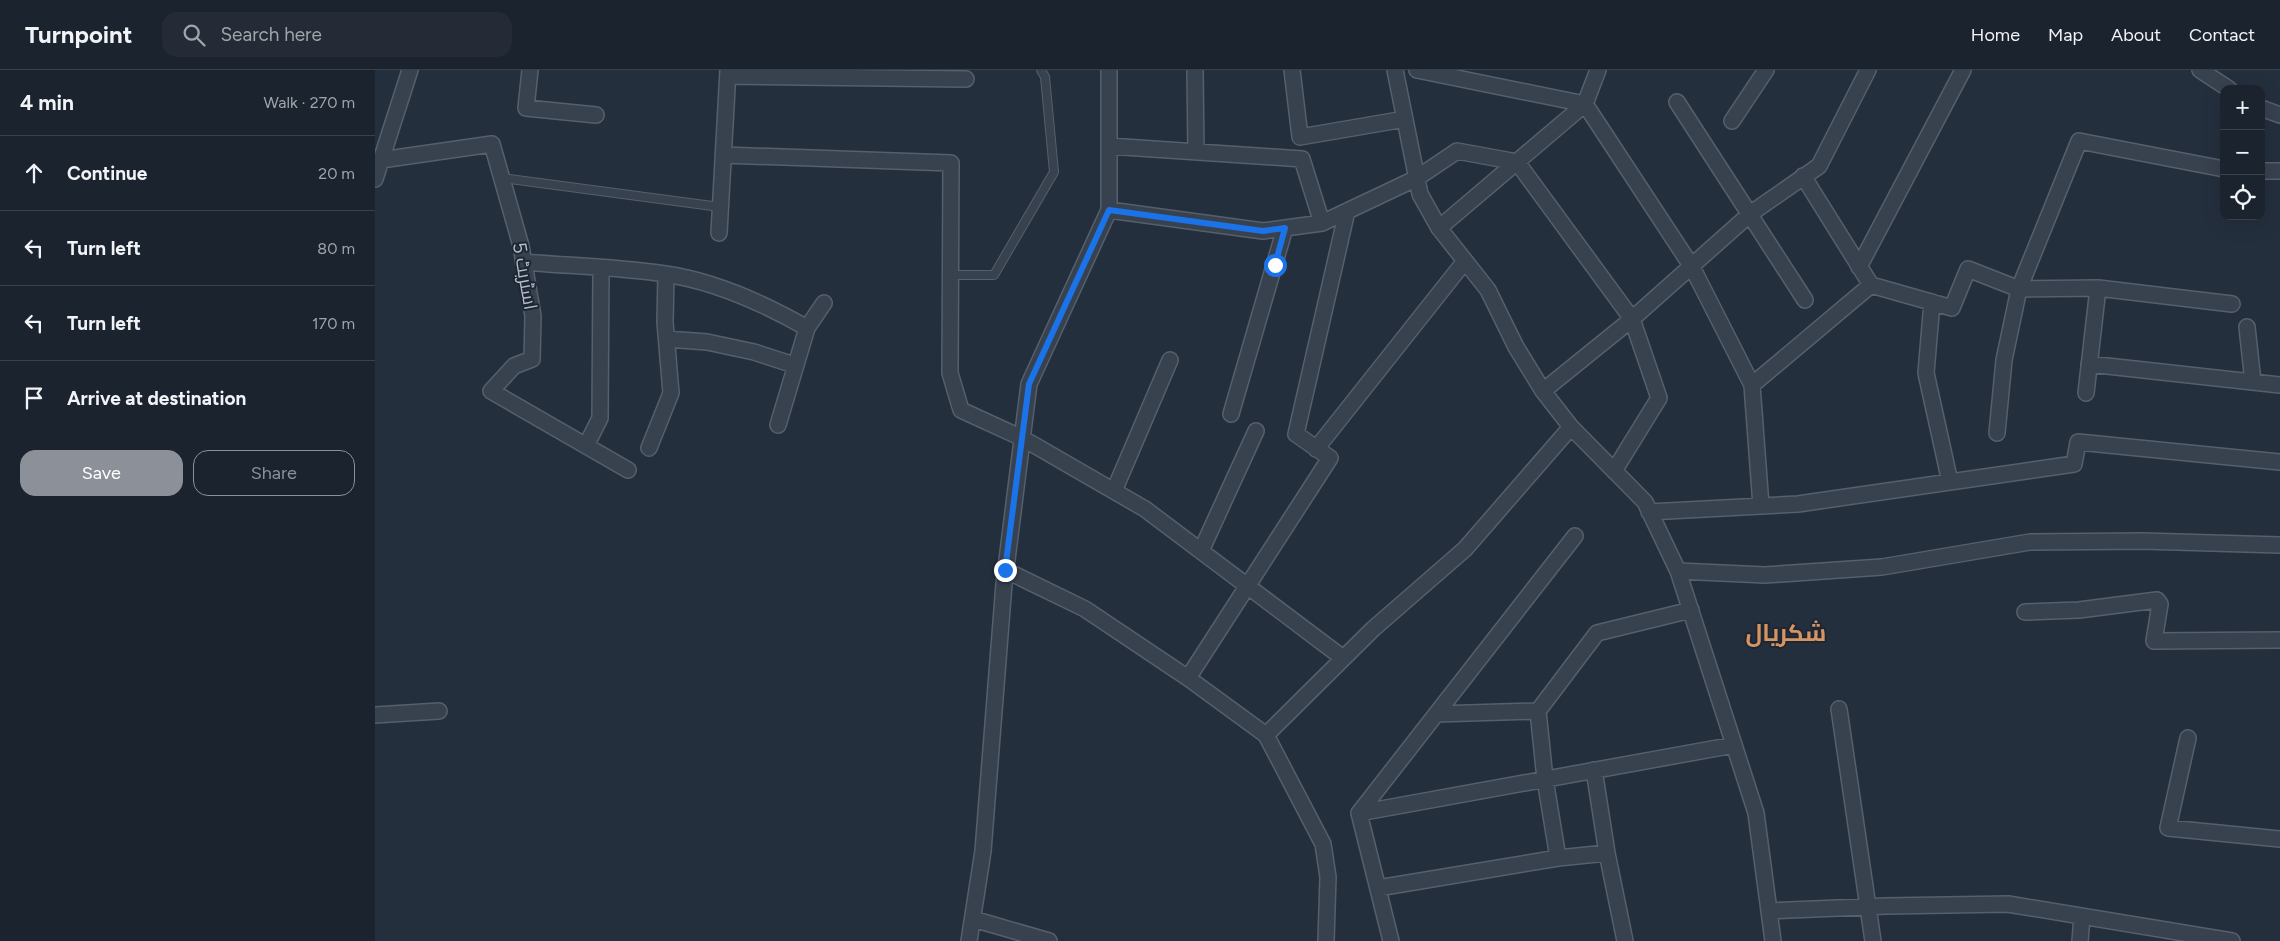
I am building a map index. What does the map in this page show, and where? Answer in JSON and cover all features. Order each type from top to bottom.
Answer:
[{"type":"street","points":[[375,179],[410,70]]},
{"type":"street","points":[[529,70],[526,108],[596,115]]},
{"type":"street","points":[[969,941],[983,851],[1005,570],[1029,384],[1109,210],[1109,70]]},
{"type":"street","points":[[1195,70],[1196,152]]},
{"type":"street","points":[[1292,70],[1300,137],[1405,119]]},
{"type":"street","points":[[1395,70],[1420,194],[1439,228],[1488,290],[1516,347],[1543,391],[1571,426],[1645,502],[1678,571],[1756,813],[1773,941]]},
{"type":"street","points":[[1417,70],[1585,104],[1692,267],[1753,385],[1761,506]]},
{"type":"street","points":[[1439,228],[1585,104],[1598,70]]},
{"type":"street","points":[[1732,121],[1765,70]]},
{"type":"street","points":[[1543,391],[1692,267],[1750,214],[1819,166],[1868,70]]},
{"type":"street","points":[[1859,267],[1963,70]]},
{"type":"street","points":[[2200,70],[2223,85]]},
{"type":"street","points":[[719,233],[728,73],[967,78]]},
{"type":"street","points":[[1677,102],[1805,300]]},
{"type":"street","points":[[2265,109],[2280,115]]},
{"type":"street","points":[[1997,433],[2004,360],[2019,289],[2079,141],[2220,168]]},
{"type":"street","name":"اسٹریٹ 5","points":[[381,160],[492,144],[523,262],[533,316],[532,359],[514,366],[491,391],[586,446]]},
{"type":"street","points":[[1109,146],[1302,159],[1322,223]]},
{"type":"street","points":[[1109,210],[1263,231],[1322,223],[1417,178],[1457,151],[1517,162],[1631,319],[1659,398],[1614,471]]},
{"type":"street","points":[[723,155],[951,163],[950,373],[961,410],[1023,438],[1145,509],[1343,658]]},
{"type":"street","points":[[2265,171],[2280,171]]},
{"type":"street","points":[[1803,176],[1871,285],[1952,308],[1968,270],[2019,289],[2098,288],[2233,304]]},
{"type":"street","points":[[1188,678],[1330,458],[1296,434],[1347,211]]},
{"type":"street","points":[[1231,414],[1285,228]]},
{"type":"street","points":[[1316,449],[1465,261]]},
{"type":"street","points":[[523,262],[666,274],[719,288],[766,305],[807,328]]},
{"type":"street","points":[[601,268],[600,418],[586,446],[628,470]]},
{"type":"street","points":[[649,448],[671,393],[667,340],[666,274]]},
{"type":"street","points":[[1753,385],[1871,285]]},
{"type":"street","points":[[2086,393],[2098,288]]},
{"type":"street","points":[[1931,302],[1926,374],[1950,482]]},
{"type":"street","points":[[778,425],[807,328],[824,303]]},
{"type":"street","points":[[2247,327],[2253,382]]},
{"type":"street","points":[[667,340],[707,342],[754,352],[795,365]]},
{"type":"street","points":[[1114,491],[1170,360]]},
{"type":"street","points":[[2089,364],[2280,385]]},
{"type":"street","points":[[1266,735],[1373,629],[1465,549],[1571,426]]},
{"type":"street","points":[[1201,551],[1256,431]]},
{"type":"street","points":[[1649,512],[1798,504],[2074,464],[2078,442],[2280,462]]},
{"type":"street","points":[[1359,813],[1575,536]]},
{"type":"street","points":[[1678,571],[1765,575],[1882,567],[2030,542],[2143,541],[2280,545]]},
{"type":"street","points":[[1005,570],[1085,609],[1188,678],[1266,735],[1323,844],[1328,877],[1326,941]]},
{"type":"street","points":[[2025,612],[2079,610],[2157,600],[2160,604],[2154,642],[2280,640]]},
{"type":"street","points":[[1558,858],[1545,779],[1538,711],[1597,633],[1691,610]]},
{"type":"street","points":[[1839,709],[1873,941]]},
{"type":"street","points":[[375,715],[439,711]]},
{"type":"street","points":[[1436,714],[1538,711]]},
{"type":"street","points":[[2188,738],[2168,828],[2280,838]]},
{"type":"street","points":[[1359,813],[1734,745]]},
{"type":"street","points":[[1594,770],[1607,853],[1625,941]]},
{"type":"street","points":[[1359,813],[1391,941]]},
{"type":"street","points":[[1378,888],[1558,858],[1607,853]]},
{"type":"street","points":[[1769,910],[2008,904],[2232,941]]},
{"type":"street","points":[[2080,941],[2082,916]]},
{"type":"street","points":[[973,919],[1049,941]]},
{"type":"lane","points":[[950,275],[994,275],[1054,172],[1045,78],[1041,70]]},
{"type":"lane","points":[[502,178],[721,207]]},
{"type":"district","name":"شکریال","points":[[1786,632]]},
{"type":"route","points":[[1005,570],[1029,384],[1109,210],[1263,231],[1285,228],[1275,265]]}]
